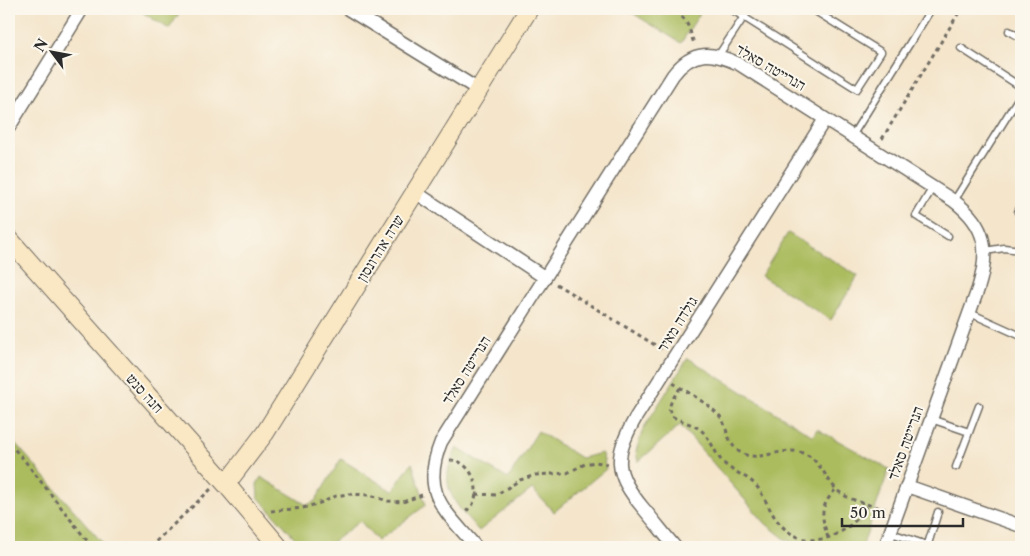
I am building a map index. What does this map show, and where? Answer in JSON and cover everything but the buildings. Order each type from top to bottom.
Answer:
[{"type":"street","points":[[9,127],[82,9]]},
{"type":"street","points":[[348,9],[479,90]]},
{"type":"street","name":"שרה אהרונסון","points":[[224,482],[265,433],[529,9]]},
{"type":"street","name":"הנרייטה סאלד","points":[[476,547],[450,516],[435,494],[432,478],[434,461],[446,433],[673,75],[685,62],[698,56],[718,56],[739,64],[954,201],[978,225],[985,251],[981,279],[885,547]]},
{"type":"street","name":"גולדה מאיר","points":[[675,547],[630,492],[623,480],[620,466],[621,452],[626,435],[826,119]]},
{"type":"street","points":[[415,192],[544,277]]},
{"type":"street","name":"חנה סנש","points":[[9,240],[224,482],[279,547]]},
{"type":"street","points":[[907,486],[1021,526]]},
{"type":"lane","points":[[730,9],[857,89],[880,52],[812,9]]},
{"type":"lane","points":[[718,56],[749,9]]},
{"type":"lane","points":[[852,136],[931,9]]},
{"type":"lane","points":[[1009,31],[1021,38]]},
{"type":"lane","points":[[961,48],[1021,87]]},
{"type":"lane","points":[[954,201],[1021,94]]},
{"type":"lane","points":[[933,187],[916,216],[948,236]]},
{"type":"lane","points":[[985,251],[1004,248],[1021,250]]},
{"type":"lane","points":[[970,313],[1021,336]]},
{"type":"lane","points":[[956,467],[980,406]]},
{"type":"lane","points":[[931,419],[969,432]]},
{"type":"lane","points":[[890,533],[927,546],[938,512]]},
{"type":"path","points":[[668,9],[676,11],[688,24],[698,56]]},
{"type":"path","points":[[875,150],[961,9]]},
{"type":"path","points":[[544,277],[675,357]]},
{"type":"path","points":[[662,376],[718,414],[736,449],[750,456],[758,457],[793,450],[805,454],[824,471],[836,489],[867,504],[898,512]]},
{"type":"path","points":[[680,388],[668,406],[673,418],[694,425],[704,432],[727,467],[751,481],[758,488],[781,525],[800,538],[813,540],[828,538],[841,533],[862,514],[867,504]]},
{"type":"path","points":[[9,444],[21,456],[92,547]]},
{"type":"path","points":[[434,461],[454,460],[466,466],[476,484],[473,504],[465,513],[450,516]]},
{"type":"path","points":[[476,494],[496,495],[527,477],[567,473],[585,464],[594,462],[620,466]]},
{"type":"path","points":[[150,547],[224,482]]},
{"type":"path","points":[[828,538],[822,519],[823,507],[836,489]]},
{"type":"path","points":[[253,517],[271,511],[303,508],[347,494],[370,495],[388,501],[403,502],[422,495],[435,494]]},
{"type":"green space","points":[[137,9],[182,9],[169,29]]},
{"type":"green space","points":[[626,9],[699,9],[702,10],[681,43]]},
{"type":"green space","points":[[788,233],[858,276],[831,320],[761,276]]},
{"type":"green space","points":[[688,358],[813,436],[817,429],[889,469],[862,547],[802,547],[785,539],[765,523],[680,425],[638,462],[636,451],[643,429]]},
{"type":"green space","points":[[538,431],[581,458],[602,453],[606,469],[554,512],[532,489],[479,531],[455,502],[448,486],[449,467],[457,448],[508,479]]},
{"type":"green space","points":[[9,436],[106,547],[9,547]]},
{"type":"green space","points":[[341,459],[392,491],[412,463],[426,505],[378,541],[360,521],[326,547],[303,547],[258,497],[257,484],[261,477],[307,505],[315,501]]}]
